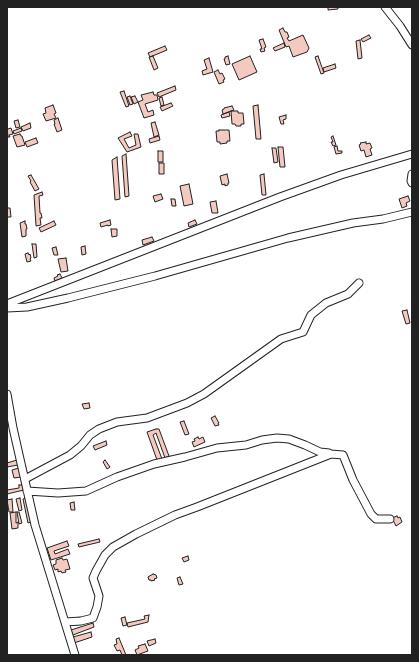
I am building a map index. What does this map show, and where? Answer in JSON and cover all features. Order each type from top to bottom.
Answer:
[{"type":"street","points":[[385,7],[400,26],[412,45]]},
{"type":"street","points":[[7,304],[334,177],[412,154]]},
{"type":"street","points":[[412,174],[412,183]]},
{"type":"street","points":[[7,308],[27,306],[68,298],[155,276],[288,238],[353,223],[383,219],[412,212]]},
{"type":"street","points":[[25,479],[70,455],[81,446],[90,435],[99,429],[117,422],[147,418],[187,403],[204,394],[281,340],[303,332],[312,315],[326,303],[348,294],[359,283]]},
{"type":"street","points":[[7,394],[13,428],[35,525],[75,655]]},
{"type":"street","points":[[27,491],[58,493],[86,491],[117,476],[154,464],[217,448],[246,445],[262,440],[277,438],[289,439],[320,452],[343,455],[371,514],[376,518],[390,519]]},
{"type":"street","points":[[65,622],[81,621],[93,618],[99,596],[93,578],[105,555],[114,547],[136,534],[175,515],[331,454]]},
{"type":"building","points":[[328,7],[338,7],[338,9],[328,10]]},
{"type":"building","points":[[283,28],[285,32],[287,32],[289,37],[287,38],[289,41],[303,35],[309,48],[307,52],[293,57],[289,46],[286,47],[279,30]]},
{"type":"building","points":[[369,35],[371,38],[363,42],[361,39]]},
{"type":"building","points":[[263,39],[266,47],[264,48],[265,51],[261,52],[260,49],[262,49],[259,40]]},
{"type":"building","points":[[360,40],[362,58],[358,59],[356,41]]},
{"type":"building","points":[[284,43],[285,47],[275,51],[273,48]]},
{"type":"building","points":[[165,46],[167,50],[150,57],[148,53]]},
{"type":"building","points":[[153,56],[158,68],[154,70],[149,57]]},
{"type":"building","points":[[228,56],[230,64],[226,65],[224,59]]},
{"type":"building","points":[[250,56],[257,72],[239,80],[232,64]]},
{"type":"building","points":[[318,56],[324,73],[321,74],[315,57]]},
{"type":"building","points":[[209,58],[213,72],[203,75],[202,71],[207,69],[204,60]]},
{"type":"building","points":[[335,64],[336,68],[324,72],[323,68]]},
{"type":"building","points":[[218,70],[220,74],[222,73],[225,79],[223,80],[224,82],[219,84],[214,72]]},
{"type":"building","points":[[175,86],[176,90],[159,97],[157,93]]},
{"type":"building","points":[[124,91],[129,106],[126,107],[120,92]]},
{"type":"building","points":[[153,92],[154,95],[157,95],[158,100],[145,104],[148,112],[153,110],[154,115],[144,118],[138,102],[143,100],[141,95]]},
{"type":"building","points":[[130,96],[133,104],[130,105],[127,97]]},
{"type":"building","points":[[135,96],[138,102],[134,104],[131,97]]},
{"type":"building","points":[[162,97],[164,105],[161,106],[159,98]]},
{"type":"building","points":[[171,103],[173,106],[162,111],[160,107]]},
{"type":"building","points":[[53,105],[56,118],[46,121],[43,114],[46,113],[45,108]]},
{"type":"building","points":[[258,105],[261,139],[256,139],[253,106]]},
{"type":"building","points":[[232,106],[234,110],[223,114],[222,110],[224,108]]},
{"type":"building","points":[[231,111],[243,113],[244,124],[241,124],[241,126],[236,126],[235,124],[232,124]]},
{"type":"building","points":[[229,112],[230,116],[222,118],[221,115]]},
{"type":"building","points":[[286,115],[286,119],[283,120],[284,124],[281,124],[279,117]]},
{"type":"building","points":[[58,118],[62,130],[57,132],[54,120]]},
{"type":"building","points":[[18,120],[20,127],[16,128],[14,121]]},
{"type":"building","points":[[155,122],[159,135],[154,137],[151,123]]},
{"type":"building","points":[[30,123],[31,128],[23,131],[21,127]]},
{"type":"building","points":[[7,128],[11,128],[13,134],[9,135],[10,137],[8,137]]},
{"type":"building","points":[[21,128],[22,131],[14,134],[13,131]]},
{"type":"building","points":[[229,130],[230,141],[220,144],[220,142],[217,142],[216,131]]},
{"type":"building","points":[[130,132],[132,136],[124,139],[129,148],[136,145],[134,134],[138,134],[141,147],[127,152],[118,138]]},
{"type":"building","points":[[20,134],[25,145],[17,147],[13,136]]},
{"type":"building","points":[[159,136],[160,140],[150,143],[149,139]]},
{"type":"building","points":[[333,136],[336,145],[333,146],[331,137]]},
{"type":"building","points":[[36,138],[38,143],[27,147],[25,142]]},
{"type":"building","points":[[366,142],[366,144],[370,143],[372,155],[366,157],[364,150],[361,151],[359,145],[361,144],[360,143]]},
{"type":"building","points":[[337,146],[338,151],[342,151],[342,153],[336,154],[334,147]]},
{"type":"building","points":[[278,147],[283,147],[285,167],[280,167]]},
{"type":"building","points":[[272,148],[276,148],[278,162],[274,163]]},
{"type":"building","points":[[158,151],[163,151],[163,162],[158,162]]},
{"type":"building","points":[[126,154],[129,196],[125,197],[122,156]]},
{"type":"building","points":[[117,157],[120,199],[115,200],[112,160]]},
{"type":"building","points":[[159,163],[164,163],[164,174],[159,174]]},
{"type":"building","points":[[227,174],[229,183],[225,186],[225,184],[222,185],[220,176]]},
{"type":"building","points":[[264,174],[266,195],[262,195],[260,175]]},
{"type":"building","points":[[31,175],[39,189],[35,191],[28,176]]},
{"type":"building","points":[[189,184],[193,204],[184,206],[180,186]]},
{"type":"building","points":[[42,192],[43,195],[39,196],[40,213],[42,218],[40,218],[41,225],[36,226],[34,195]]},
{"type":"building","points":[[161,194],[163,199],[155,202],[153,196]]},
{"type":"building","points":[[408,196],[410,201],[406,203],[407,206],[402,208],[399,199]]},
{"type":"building","points":[[171,199],[175,199],[176,206],[172,206]]},
{"type":"building","points":[[216,201],[218,213],[212,213],[210,202]]},
{"type":"building","points":[[7,208],[10,208],[11,217],[7,217]]},
{"type":"building","points":[[110,220],[111,225],[101,227],[100,223]]},
{"type":"building","points":[[195,220],[197,224],[189,227],[188,223]]},
{"type":"building","points":[[25,221],[27,229],[26,236],[22,237],[20,223]]},
{"type":"building","points":[[54,221],[56,225],[41,232],[39,228]]},
{"type":"building","points":[[111,229],[117,229],[117,236],[112,237]]},
{"type":"building","points":[[152,237],[154,241],[143,245],[142,240]]},
{"type":"building","points":[[32,244],[36,244],[37,257],[34,258]]},
{"type":"building","points":[[85,246],[86,254],[82,255],[81,247]]},
{"type":"building","points":[[56,247],[58,255],[54,255],[52,248]]},
{"type":"building","points":[[28,253],[29,255],[30,254],[31,261],[27,262],[25,254]]},
{"type":"building","points":[[66,258],[68,271],[61,272],[58,259]]},
{"type":"building","points":[[60,274],[62,278],[55,281],[54,278]]},
{"type":"building","points":[[407,310],[410,323],[406,324],[402,311]]},
{"type":"building","points":[[89,403],[90,408],[84,409],[82,404]]},
{"type":"building","points":[[215,416],[219,425],[215,426],[211,418]]},
{"type":"building","points":[[184,421],[189,434],[185,435],[180,422]]},
{"type":"building","points":[[159,429],[169,456],[165,458],[156,433],[153,435],[162,459],[157,460],[147,432]]},
{"type":"building","points":[[198,437],[199,439],[203,437],[205,442],[194,447],[192,442]]},
{"type":"building","points":[[106,441],[107,445],[95,450],[93,446]]},
{"type":"building","points":[[17,460],[18,465],[7,467],[7,463]]},
{"type":"building","points":[[105,460],[110,467],[107,469],[103,462]]},
{"type":"building","points":[[19,468],[21,477],[14,478],[12,470]]},
{"type":"building","points":[[19,485],[23,485],[24,490],[7,494],[7,490],[19,488]]},
{"type":"building","points":[[20,498],[22,510],[19,511],[16,499]]},
{"type":"building","points":[[26,498],[31,522],[28,523],[23,499]]},
{"type":"building","points":[[12,499],[13,512],[9,512],[7,500]]},
{"type":"building","points":[[74,502],[75,510],[71,510],[70,503]]},
{"type":"building","points":[[16,512],[16,523],[18,522],[18,528],[12,529],[10,513]]},
{"type":"building","points":[[17,512],[19,512],[22,523],[19,524]]},
{"type":"building","points":[[397,516],[398,518],[400,517],[402,522],[396,526],[392,518]]},
{"type":"building","points":[[99,539],[100,542],[79,547],[78,544]]},
{"type":"building","points":[[67,541],[69,546],[54,551],[55,554],[68,549],[70,554],[51,560],[47,548]]},
{"type":"building","points":[[188,556],[189,560],[184,562],[182,558]]},
{"type":"building","points":[[62,558],[63,560],[67,559],[70,569],[65,570],[66,572],[62,573],[61,571],[58,572],[58,569],[55,570],[53,565],[56,564],[56,560]]},
{"type":"building","points":[[153,574],[156,575],[157,578],[151,581],[148,577]]},
{"type":"building","points":[[180,577],[183,584],[179,585],[177,578]]},
{"type":"building","points":[[149,615],[148,622],[128,627],[127,623],[145,619],[144,616]]},
{"type":"building","points":[[125,617],[127,625],[123,626],[121,618]]},
{"type":"building","points":[[93,623],[94,627],[73,635],[71,630]]},
{"type":"building","points":[[91,632],[92,637],[74,643],[73,637]]},
{"type":"building","points":[[119,638],[126,655],[122,655],[120,650],[117,651],[114,645],[117,644],[116,639]]},
{"type":"building","points":[[155,639],[156,643],[149,646],[147,641]]},
{"type":"building","points":[[145,644],[148,651],[137,655],[135,650],[139,648],[138,646]]}]
